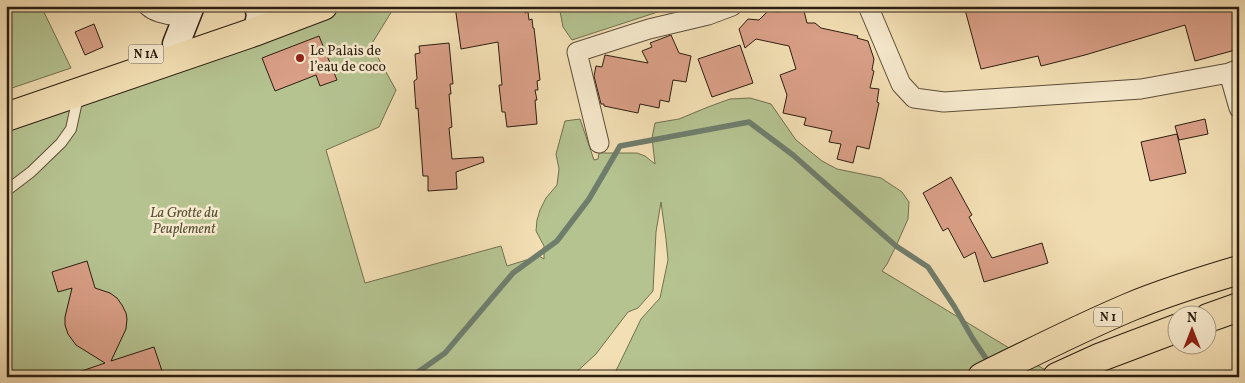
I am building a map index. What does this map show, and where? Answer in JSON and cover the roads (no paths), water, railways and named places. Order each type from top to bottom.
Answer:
[{"type":"main road","points":[[176,44],[191,6]]},
{"type":"main road","name":"N 1A","points":[[6,117],[84,90],[287,6]]},
{"type":"main road","name":"N 1A","points":[[6,102],[258,18],[323,6]]},
{"type":"main road","name":"N 1","points":[[982,377],[1131,306],[1194,283],[1239,270]]},
{"type":"main road","points":[[1218,314],[1239,307]]},
{"type":"main road","points":[[1057,377],[1101,357],[1168,332]]},
{"type":"street","points":[[148,6],[150,9],[161,14],[176,16],[191,6]]},
{"type":"street","points":[[599,143],[576,52],[649,29],[708,15],[732,6]]},
{"type":"street","points":[[868,6],[901,84],[914,98],[944,102],[1141,89],[1234,71],[1239,108]]},
{"type":"lane","points":[[6,191],[31,172],[71,129],[76,106],[84,90]]},
{"type":"waterway","points":[[411,377],[445,353],[513,273],[557,241],[589,199],[620,146],[749,122],[793,155],[896,246],[928,267],[991,366]]},
{"type":"place","name":"Le Palais de l’eau de coco","points":[[300,58]]},
{"type":"park label","name":"La Grotte du Peuplement","points":[[184,220]]}]
